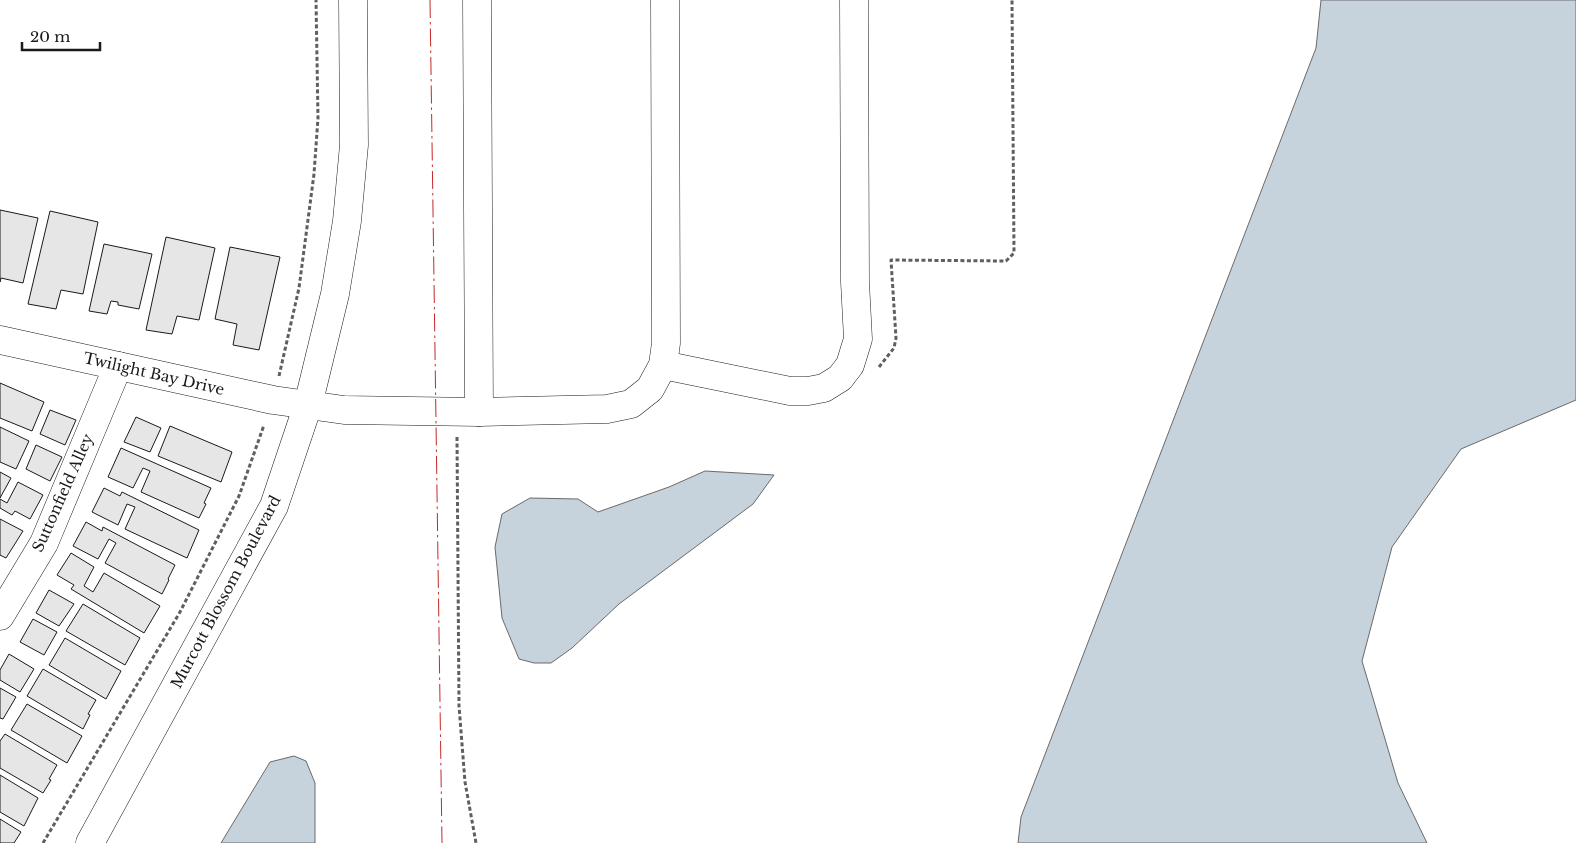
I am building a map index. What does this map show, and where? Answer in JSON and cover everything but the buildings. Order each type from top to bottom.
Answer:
[{"type":"street","name":"Murcott Blossom Boulevard","points":[[90,843],[274,506],[308,405],[335,294],[347,220],[354,145],[353,0]]},
{"type":"street","points":[[477,0],[479,412]]},
{"type":"street","points":[[665,0],[666,343],[663,365],[790,391],[808,391],[824,388],[840,378],[850,365],[858,339],[855,282],[854,0]]},
{"type":"street","name":"Twilight Bay Drive","points":[[0,340],[273,400],[344,410],[479,412],[607,409],[631,404],[650,389],[663,365]]},
{"type":"street","name":"Suttonfield Alley","points":[[0,616],[44,542],[118,366]]},
{"type":"path","points":[[43,843],[180,612],[239,496],[273,400],[300,288],[314,174],[318,118],[316,0]]},
{"type":"path","points":[[874,373],[894,348],[896,338],[892,260],[1006,261],[1014,253],[1012,0]]},
{"type":"path","points":[[457,429],[460,725],[465,782],[476,843]]},
{"type":"shaded area","points":[[1321,0],[1576,0],[1576,400],[1461,449],[1392,547],[1362,661],[1398,783],[1427,843],[1018,843],[1021,817],[1316,48]]},
{"type":"shaded area","points":[[705,471],[774,475],[753,504],[619,604],[572,648],[551,663],[534,663],[519,659],[502,618],[495,547],[502,514],[530,498],[578,499],[598,512],[669,487]]},
{"type":"shaded area","points":[[294,756],[306,761],[315,783],[315,843],[221,843],[270,762]]},
{"type":"power","points":[[430,0],[442,843]]}]
